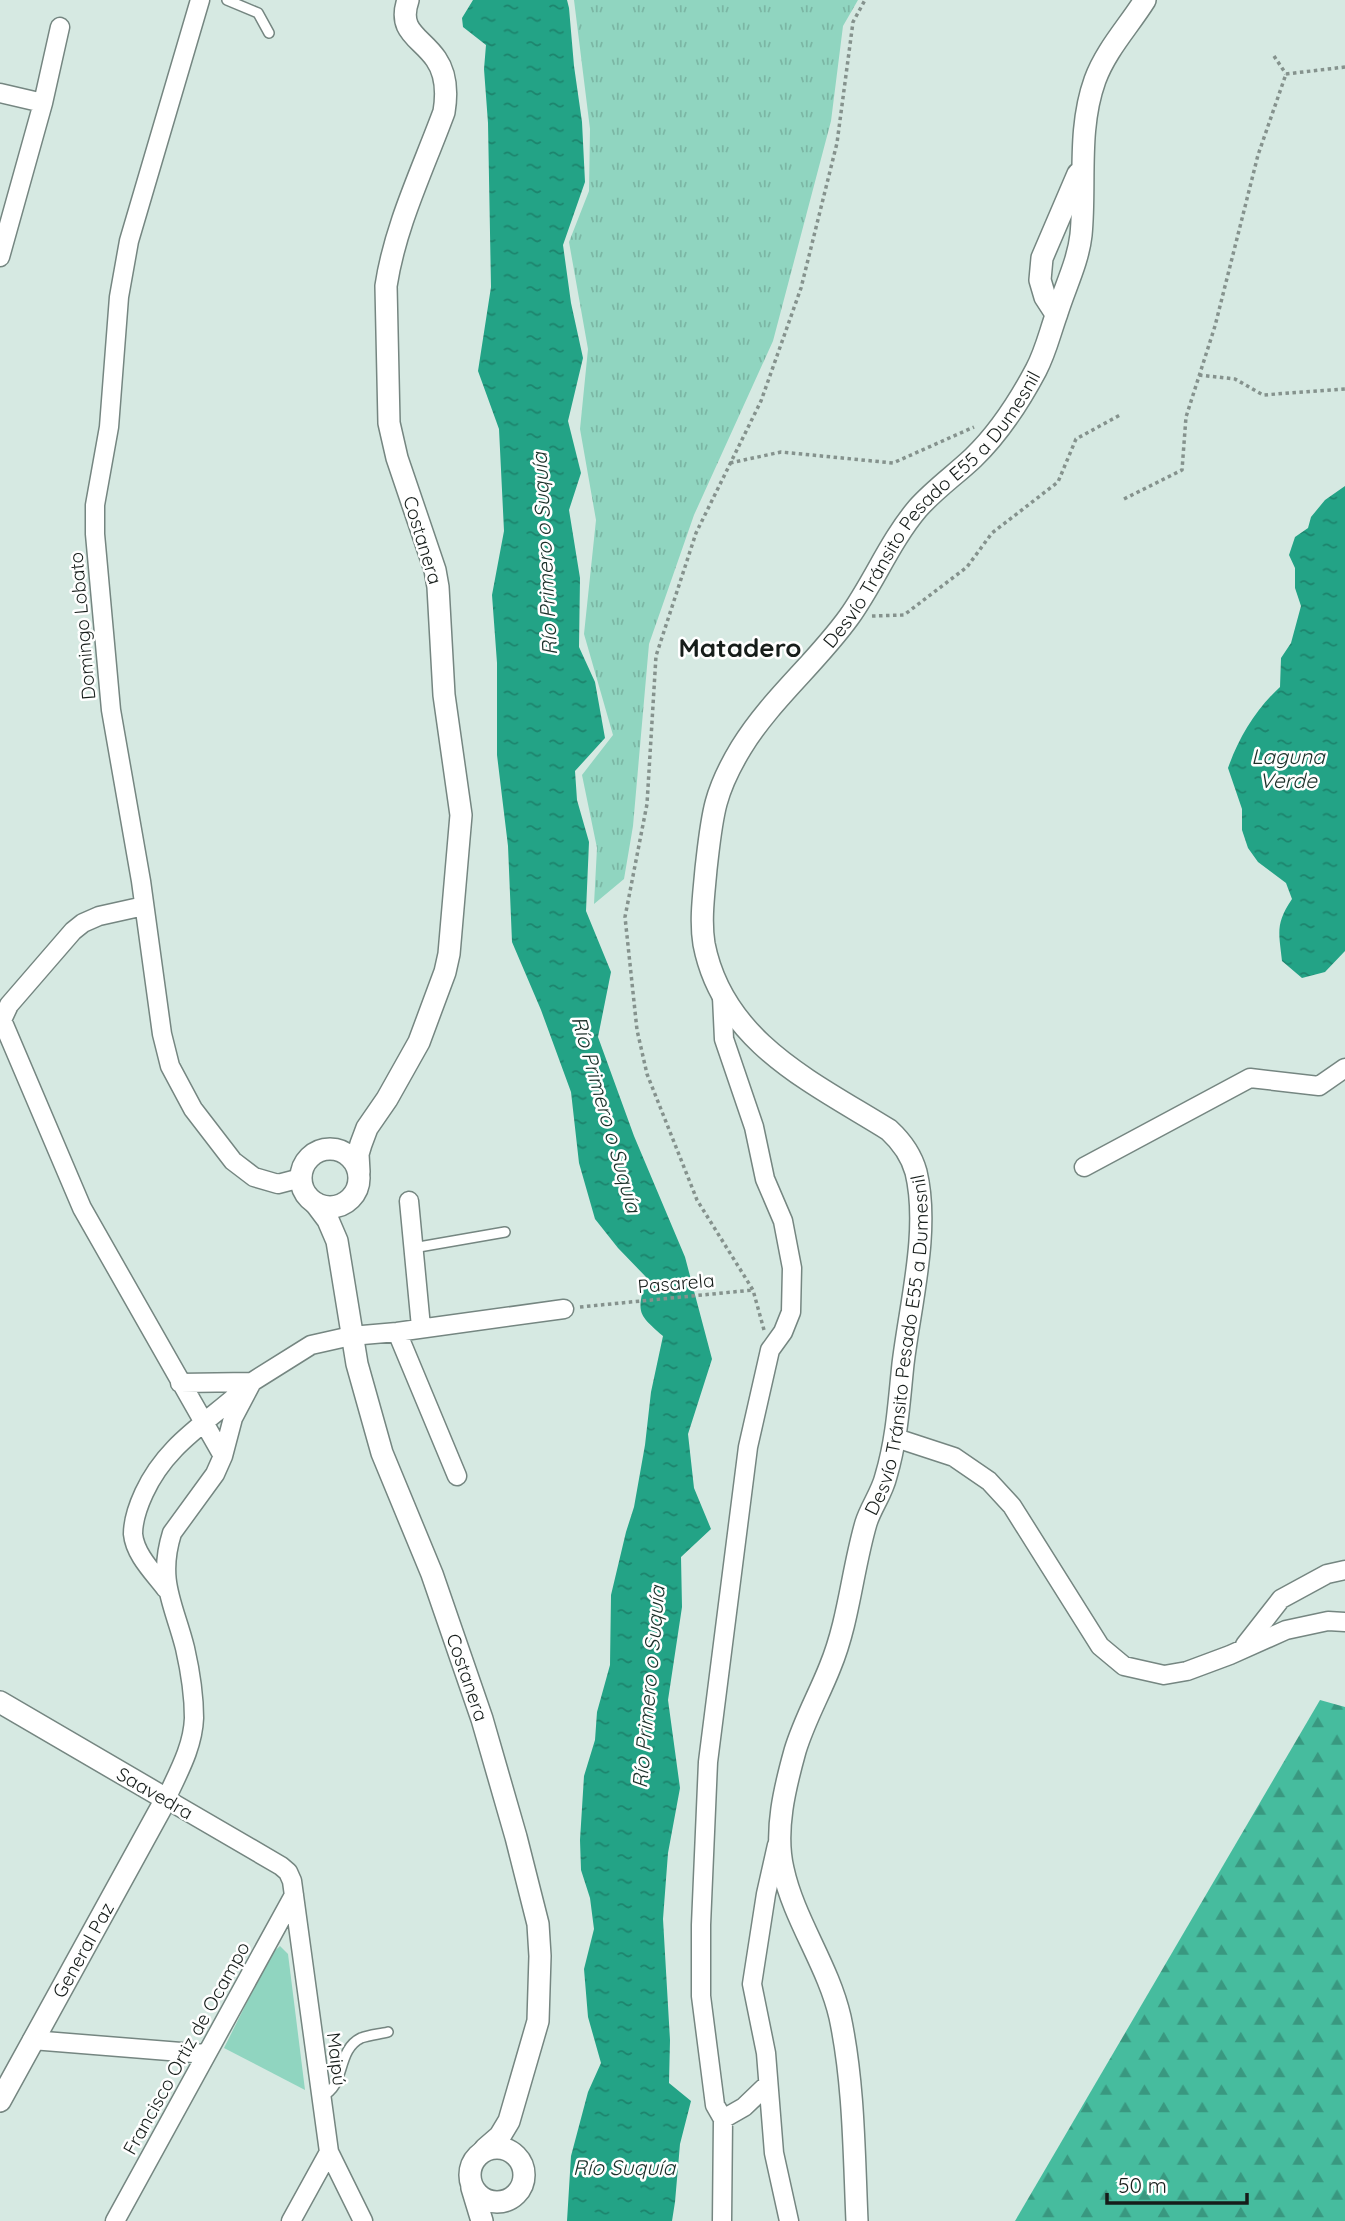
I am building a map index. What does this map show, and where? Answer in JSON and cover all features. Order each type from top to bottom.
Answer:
[{"type":"street","name":"Domingo Lobato","points":[[200,0],[129,241],[119,297],[109,427],[95,505],[94,534],[111,710],[144,906],[162,1034],[170,1066],[194,1109],[233,1161],[254,1177],[278,1184],[301,1178]]},
{"type":"street","name":"Costanera","points":[[337,1241],[341,1218],[357,1191],[358,1154],[368,1128],[415,1050],[444,972],[449,954],[461,815],[444,695],[439,587],[397,458],[387,405],[388,270],[413,190],[444,112],[446,100],[446,85],[436,59],[405,24],[404,14],[408,0]]},
{"type":"street","name":"Desvío Tránsito Pesado E55 a Dumesnil","points":[[857,2221],[851,2102],[839,2016],[823,1967],[789,1891],[782,1867],[779,1835],[794,1753],[803,1724],[830,1667],[845,1621],[866,1523],[885,1480],[896,1438],[919,1250],[919,1188],[911,1156],[902,1142],[889,1130],[792,1070],[768,1052],[735,1016],[723,998],[704,944],[703,923],[712,816],[717,792],[758,723],[849,617],[917,510],[995,435],[1037,368],[1047,346],[1081,239],[1082,164],[1087,111],[1094,82],[1104,58],[1144,0]]},
{"type":"street","points":[[0,257],[43,103],[60,27]]},
{"type":"street","points":[[0,93],[43,103]]},
{"type":"street","name":"Desvío Tránsito Pesado E55 a Dumesnil","points":[[1056,314],[1045,297],[1040,280],[1042,258],[1082,164]]},
{"type":"street","points":[[144,906],[99,916],[73,931],[9,1005],[2,1020],[82,1208],[223,1456]]},
{"type":"street","points":[[722,2221],[723,2119],[715,2105],[701,1996],[701,1925],[708,1762],[748,1447],[770,1350],[783,1332],[791,1312],[792,1268],[783,1221],[765,1179],[754,1127],[724,1039],[723,998]]},
{"type":"street","points":[[1084,1167],[1250,1078],[1319,1086],[1345,1068]]},
{"type":"street","name":"Costanera","points":[[368,1128],[346,1143],[314,1154],[302,1169],[301,1178],[305,1193],[328,1220],[337,1241],[351,1336],[382,1453],[432,1574],[482,1718],[534,1904],[540,1956],[538,2021],[509,2121],[499,2136],[478,2154],[470,2168],[471,2186]]},
{"type":"street","points":[[332,1149],[349,1156],[359,1172]]},
{"type":"street","points":[[316,1204],[335,1208],[352,1199]]},
{"type":"street","points":[[409,1201],[421,1327]]},
{"type":"street","points":[[166,1589],[141,1556],[133,1536],[136,1511],[161,1463],[178,1443],[252,1382],[311,1345],[351,1336],[564,1308]]},
{"type":"street","points":[[397,1332],[457,1476]]},
{"type":"street","points":[[180,1383],[252,1382]]},
{"type":"street","points":[[166,1799],[187,1753],[194,1717],[185,1648],[166,1589],[166,1567],[172,1533],[215,1474],[223,1456],[233,1418],[252,1382]]},
{"type":"street","points":[[896,1438],[954,1457],[989,1481],[1012,1506],[1100,1646],[1124,1666],[1164,1675],[1187,1671],[1286,1630],[1328,1621],[1345,1622]]},
{"type":"street","points":[[1240,1650],[1281,1599],[1327,1574],[1345,1570]]},
{"type":"street","name":"Saavedra","points":[[0,1702],[281,1866],[292,1881],[294,1895]]},
{"type":"street","name":"General Paz","points":[[0,2101],[166,1799]]},
{"type":"street","points":[[779,1835],[766,1894],[752,1984],[766,2053],[774,2152],[789,2221]]},
{"type":"street","name":"Francisco Ortiz de Ocampo","points":[[115,2221],[294,1895]]},
{"type":"street","name":"Maipú","points":[[294,1895],[329,2152],[363,2221]]},
{"type":"street","points":[[33,2040],[206,2054]]},
{"type":"street","points":[[723,2119],[744,2107],[768,2084]]},
{"type":"street","name":"Costanera","points":[[492,2221],[523,2185],[524,2175],[512,2141],[509,2121]]},
{"type":"street","points":[[485,2149],[502,2147],[518,2157]]},
{"type":"street","points":[[291,2221],[329,2152]]},
{"type":"street","points":[[471,2186],[482,2198],[491,2202],[510,2199]]},
{"type":"street","points":[[471,2186],[482,2221]]},
{"type":"lane","points":[[227,0],[258,13],[269,33]]},
{"type":"lane","points":[[414,1248],[505,1232]]},
{"type":"lane","points":[[321,2097],[327,2095],[334,2086],[346,2051],[361,2038],[388,2032]]},
{"type":"path","points":[[770,1350],[753,1290],[697,1200],[647,1074],[637,1030],[625,917],[647,804],[656,656],[696,533],[761,401],[801,288],[837,143],[853,22],[865,0]]},
{"type":"path","points":[[1274,56],[1286,74]]},
{"type":"path","points":[[1286,74],[1345,67]]},
{"type":"path","points":[[1124,499],[1182,470],[1186,417],[1215,326],[1258,155],[1286,74]]},
{"type":"path","points":[[1199,375],[1235,379],[1264,395],[1345,389]]},
{"type":"path","points":[[849,617],[904,615],[929,597],[967,567],[992,533],[1058,482],[1076,439],[1120,415]]},
{"type":"path","points":[[730,463],[781,452],[894,463],[976,426]]},
{"type":"path","name":"Pasarela","points":[[564,1308],[753,1290]]},
{"type":"green space","points":[[574,0],[858,0],[843,26],[831,121],[773,341],[694,515],[649,644],[633,826],[624,879],[594,904],[597,848],[582,775],[613,735],[584,634],[596,520],[580,429],[588,349],[569,242],[589,191],[590,129]]},
{"type":"green space","points":[[1320,1700],[1345,1707],[1345,2221],[1015,2221]]},
{"type":"green space","points":[[280,1946],[288,1954],[305,2090],[224,2048],[271,1954]]},
{"type":"water","name":"Río Suquía","points":[[473,0],[567,0],[569,8],[582,122],[585,182],[563,245],[571,303],[583,358],[568,421],[581,473],[569,510],[580,578],[579,647],[595,682],[605,738],[575,771],[577,800],[589,842],[586,911],[611,972],[598,1037],[634,1136],[685,1257],[712,1359],[688,1434],[694,1488],[711,1529],[681,1557],[682,1607],[668,1700],[680,1788],[668,1853],[663,1919],[670,2040],[669,2083],[691,2101],[680,2144],[672,2221],[567,2221],[571,2156],[588,2092],[601,2063],[588,2017],[584,1969],[594,1929],[590,1898],[581,1870],[584,1776],[595,1740],[597,1712],[610,1665],[611,1595],[634,1507],[651,1392],[663,1336],[647,1322],[641,1311],[646,1277],[595,1219],[579,1163],[571,1092],[512,942],[508,846],[497,755],[497,663],[492,595],[504,531],[499,429],[478,371],[491,287],[488,123],[484,69],[486,45],[463,27],[462,18]]},
{"type":"water","name":"Laguna Verde","points":[[1345,486],[1345,951],[1325,972],[1302,978],[1282,961],[1281,922],[1292,899],[1286,883],[1258,862],[1248,848],[1242,830],[1242,809],[1228,768],[1249,724],[1280,687],[1281,658],[1291,643],[1301,606],[1295,588],[1295,568],[1289,555],[1295,537],[1308,528],[1311,517],[1325,500]]},
{"type":"district","name":"Matadero","points":[[740,647]]},
{"type":"water label","name":"Río Primero o Suquía","points":[[544,554]]},
{"type":"water label","name":"Río Primero o Suquía","points":[[607,1114]]},
{"type":"water label","name":"Río Primero o Suquía","points":[[648,1687]]}]
